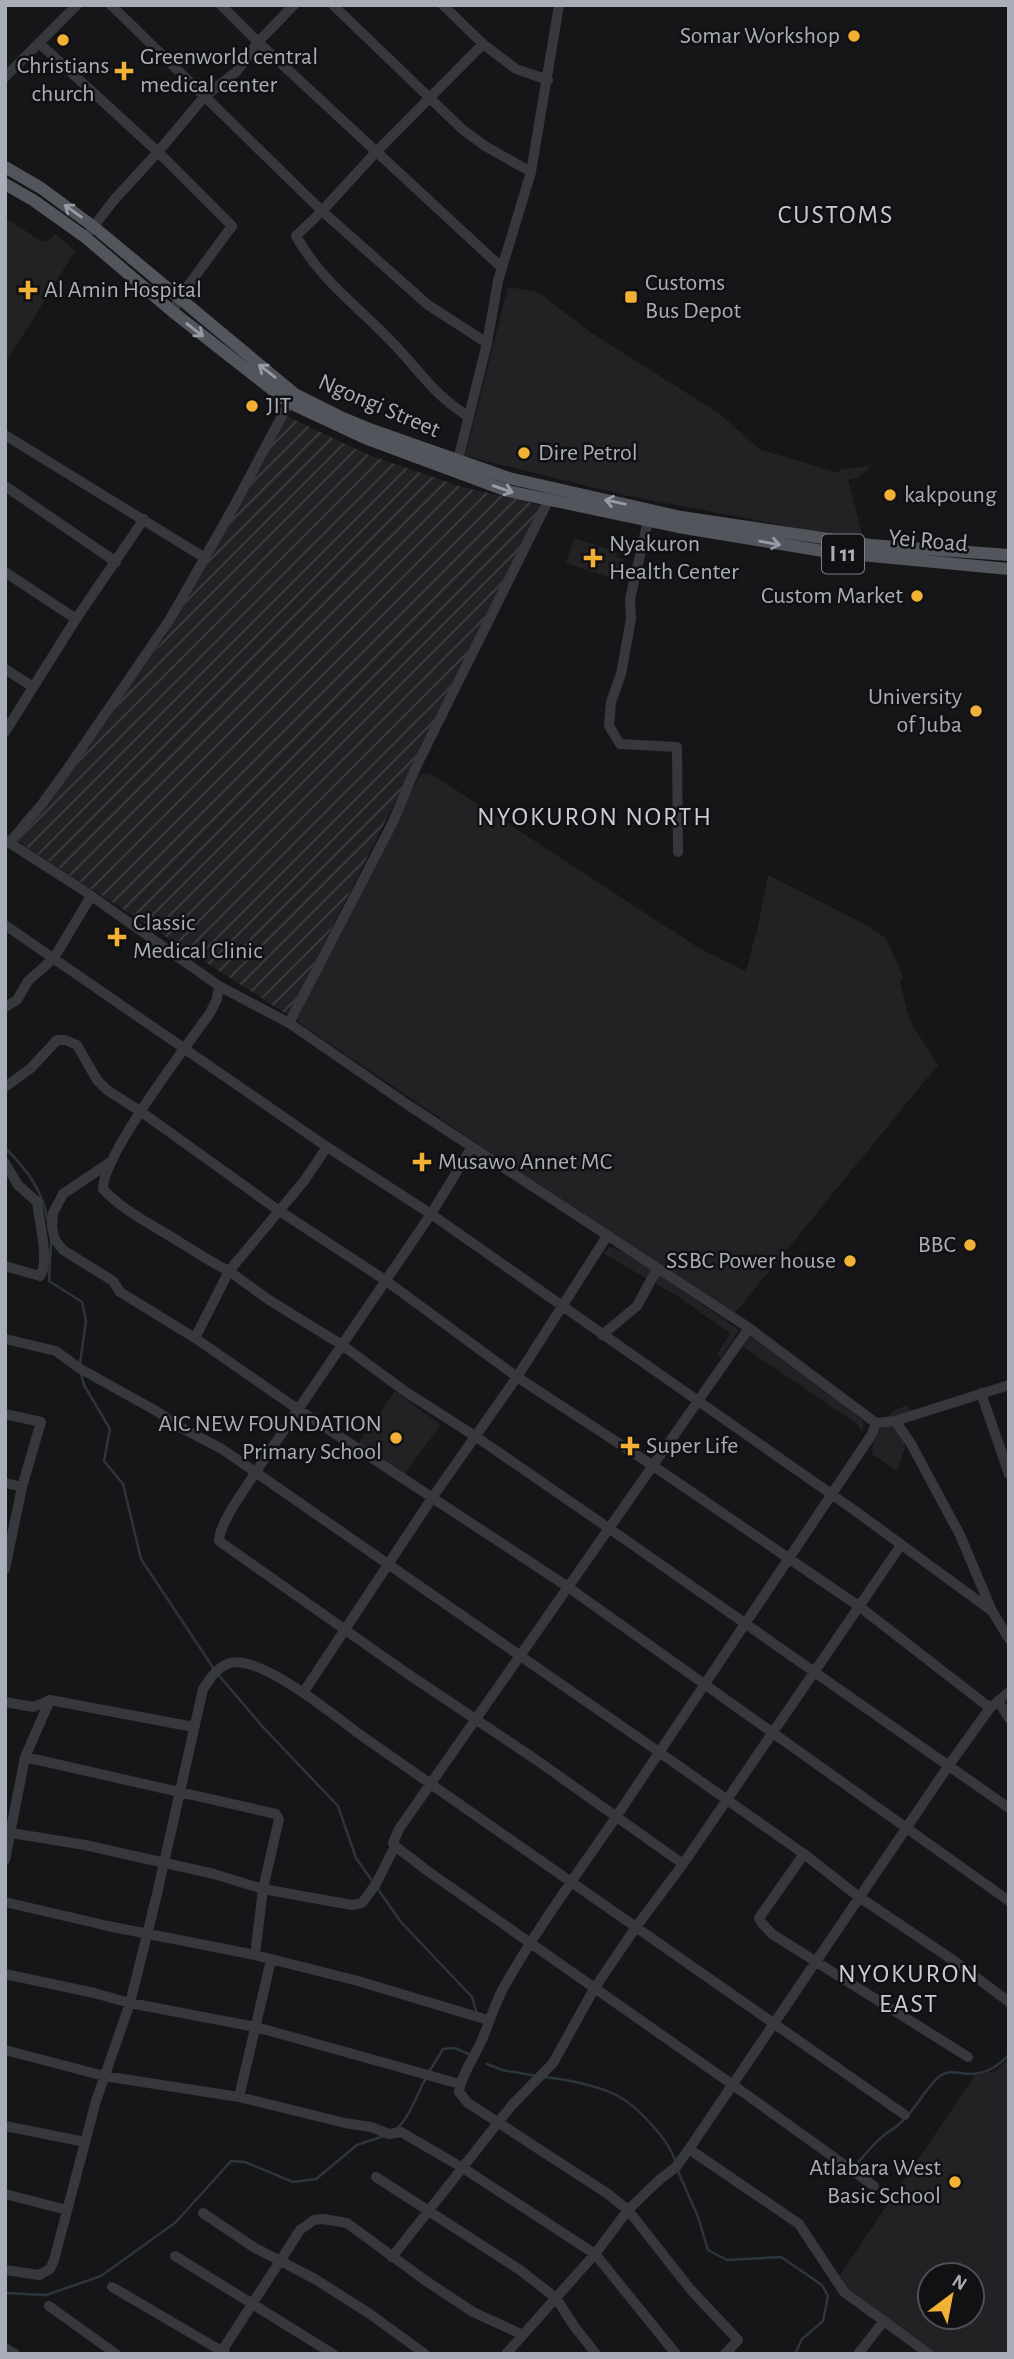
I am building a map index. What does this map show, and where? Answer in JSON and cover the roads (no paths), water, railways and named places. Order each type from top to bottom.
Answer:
[{"type":"main road","name":"Ngongi Street","points":[[5,167],[41,188],[94,227],[179,298],[291,398]]},
{"type":"main road","name":"Ngongi Street","points":[[5,184],[33,200],[85,237],[173,312],[291,398],[456,466],[509,478],[549,494],[680,522]]},
{"type":"main road","name":"Yei Road","points":[[680,522],[870,545],[1009,555]]},
{"type":"main road","name":"Yei Road","points":[[680,522],[829,552],[1009,569]]},
{"type":"street","points":[[5,77],[77,5]]},
{"type":"street","points":[[111,5],[322,211],[428,305],[487,343]]},
{"type":"street","points":[[221,5],[502,268]]},
{"type":"street","points":[[85,237],[204,97],[236,72],[258,42],[294,5]]},
{"type":"street","points":[[333,5],[462,129],[485,146],[531,172]]},
{"type":"street","points":[[443,5],[483,44],[516,69],[548,80]]},
{"type":"street","points":[[456,466],[487,343],[502,268],[531,172],[559,5]]},
{"type":"street","points":[[39,43],[158,152],[232,226],[179,298],[173,312]]},
{"type":"street","points":[[469,417],[448,404],[425,382],[390,340],[330,283],[304,251],[296,236],[483,44]]},
{"type":"street","points":[[291,398],[170,619],[42,804],[8,841],[219,986],[289,1023],[748,1328],[876,1423],[895,1421],[1009,1385]]},
{"type":"street","points":[[5,435],[205,558]]},
{"type":"street","points":[[5,486],[116,562]]},
{"type":"street","points":[[289,1023],[393,822],[422,755],[549,494]]},
{"type":"street","points":[[649,515],[630,599],[631,619],[621,674],[611,702],[609,726],[620,744],[677,747],[678,852]]},
{"type":"street","points":[[5,732],[76,619],[144,519]]},
{"type":"street","points":[[5,572],[76,619]]},
{"type":"street","points":[[5,669],[33,687]]},
{"type":"street","points":[[5,1007],[17,1000],[28,981],[54,958],[91,896]]},
{"type":"street","points":[[5,925],[327,1147],[430,1214],[832,1495],[992,1611]]},
{"type":"street","points":[[219,986],[217,999],[210,1013],[140,1111],[112,1161],[103,1182],[103,1189],[107,1194],[149,1224],[229,1271],[269,1300],[342,1345],[406,1392],[475,1436],[747,1623],[1009,1808]]},
{"type":"street","points":[[5,1087],[31,1068],[57,1040],[77,1045],[97,1080],[107,1090],[278,1210],[385,1280],[517,1377],[860,1606],[994,1704],[1009,1718]]},
{"type":"street","points":[[195,1338],[229,1271],[304,1181],[327,1147]]},
{"type":"street","points":[[472,1147],[430,1214],[255,1473],[232,1510],[219,1541],[683,1864]]},
{"type":"street","points":[[112,1161],[63,1194],[53,1213],[52,1227],[55,1240],[63,1250],[113,1281],[120,1292],[195,1338],[299,1410],[568,1587],[1009,1901]]},
{"type":"street","points":[[5,1163],[18,1185],[37,1202],[44,1262],[40,1276],[5,1266]]},
{"type":"street","points":[[303,1693],[432,1498],[517,1377],[607,1236]]},
{"type":"street","points":[[602,1335],[637,1306],[657,1269]]},
{"type":"street","points":[[8,1832],[85,1845],[263,1889],[352,1905],[362,1903],[376,1884],[395,1846],[394,1839],[399,1829],[748,1328]]},
{"type":"street","points":[[5,1339],[56,1351],[79,1368],[222,1449],[659,1752],[1009,2002]]},
{"type":"street","points":[[981,1393],[1009,1474]]},
{"type":"street","points":[[5,1414],[41,1422],[22,1487],[5,1569]]},
{"type":"street","points":[[895,1421],[910,1442],[960,1535],[992,1611],[1009,1639]]},
{"type":"street","points":[[726,2354],[738,2340],[691,2290],[628,2210],[608,2193],[463,2099],[459,2092],[460,2084],[472,2063],[488,2020],[505,1986],[570,1880],[616,1817],[790,1559],[872,1434],[876,1423]]},
{"type":"street","points":[[5,1483],[22,1487]]},
{"type":"street","points":[[392,2257],[497,2123],[553,2063],[594,1989],[683,1864],[901,1545]]},
{"type":"street","points":[[5,2270],[39,2275],[50,2269],[104,2076],[130,2003],[203,1689],[216,1672],[232,1663],[248,1662],[303,1693],[905,2115]]},
{"type":"street","points":[[506,2354],[595,2254],[628,2210],[659,2179],[676,2167],[948,1765],[994,1704],[1009,1692]]},
{"type":"street","points":[[5,1702],[33,1707],[50,1700],[194,1727]]},
{"type":"street","points":[[5,1860],[8,1832],[25,1757],[50,1700]]},
{"type":"street","points":[[25,1757],[278,1817],[263,1889],[255,1955]]},
{"type":"street","points":[[395,1846],[874,2186]]},
{"type":"street","points":[[804,1854],[759,1917],[772,1934],[968,2057]]},
{"type":"street","points":[[5,1902],[255,1955],[358,1981],[488,2020]]},
{"type":"street","points":[[239,2097],[271,1960]]},
{"type":"street","points":[[5,1974],[130,2003],[256,2027],[460,2084]]},
{"type":"street","points":[[5,2050],[104,2076],[239,2097],[370,2127],[389,2134],[401,2132],[463,2168],[595,2254],[676,2354]]},
{"type":"street","points":[[5,2126],[85,2142]]},
{"type":"street","points":[[689,2149],[799,2224],[836,2283],[851,2299],[929,2354]]},
{"type":"street","points":[[376,2177],[520,2270],[556,2298],[596,2354]]},
{"type":"street","points":[[5,2194],[67,2210]]},
{"type":"street","points":[[203,2213],[255,2248],[280,2259],[370,2314],[425,2354]]},
{"type":"street","points":[[113,2287],[222,2353],[251,2303],[300,2230],[314,2220],[323,2218],[347,2223],[473,2312],[523,2335]]},
{"type":"street","points":[[175,2256],[333,2354]]},
{"type":"street","points":[[49,2306],[116,2354]]},
{"type":"street","points":[[858,2354],[883,2322]]},
{"type":"street","points":[[5,2348],[15,2354]]},
{"type":"waterway","points":[[5,1148],[33,1181],[48,1222]]},
{"type":"waterway","points":[[51,1242],[49,1281],[82,1302],[86,1321],[80,1363]]},
{"type":"waterway","points":[[81,1373],[84,1385],[110,1429],[104,1461],[123,1484],[141,1559],[216,1672],[262,1726],[338,1806],[356,1858],[401,1922],[472,1997],[477,2014]]},
{"type":"waterway","points":[[429,2072],[443,2049],[455,2048],[471,2055]]},
{"type":"waterway","points":[[909,2114],[940,2076],[952,2072],[983,2072],[997,2065],[1009,2054]]},
{"type":"waterway","points":[[487,2064],[502,2070],[538,2076]]},
{"type":"waterway","points":[[544,2077],[592,2086],[611,2092],[626,2101],[660,2134],[675,2161]]},
{"type":"waterway","points":[[396,2129],[409,2112],[426,2078]]},
{"type":"waterway","points":[[854,2167],[878,2141],[904,2119]]},
{"type":"waterway","points":[[5,2293],[46,2295],[101,2276],[176,2222],[231,2161],[245,2162],[293,2182],[316,2179],[357,2145],[384,2136]]},
{"type":"waterway","points":[[678,2171],[698,2217],[708,2250],[727,2260],[781,2257],[822,2285],[828,2296],[823,2321],[802,2339],[795,2354]]},
{"type":"place","name":"Somar Workshop","points":[[854,36]]},
{"type":"place","name":"Christians church","points":[[63,40]]},
{"type":"place","name":"Greenworld central medical center","points":[[124,71]]},
{"type":"place","name":"Al Amin Hospital","points":[[28,290]]},
{"type":"place","name":"Customs Bus Depot","points":[[631,297]]},
{"type":"place","name":"JIT","points":[[252,406]]},
{"type":"place","name":"Dire Petrol","points":[[524,453]]},
{"type":"place","name":"kakpoung","points":[[890,495]]},
{"type":"place","name":"Nyakuron Health Center","points":[[593,558]]},
{"type":"place","name":"Custom Market","points":[[917,596]]},
{"type":"place","name":"University of Juba","points":[[976,711]]},
{"type":"place","name":"Classic Medical Clinic","points":[[117,937]]},
{"type":"place","name":"Musawo Annet MC","points":[[422,1162]]},
{"type":"place","name":"BBC","points":[[970,1245]]},
{"type":"place","name":"SSBC Power house","points":[[850,1261]]},
{"type":"place","name":"AIC NEW FOUNDATION Primary School","points":[[396,1438]]},
{"type":"place","name":"Super Life","points":[[630,1446]]},
{"type":"place","name":"Atlabara West Basic School","points":[[955,2182]]},
{"type":"district","name":"CUSTOMS","points":[[836,215]]},
{"type":"district","name":"NYOKURON NORTH","points":[[595,817]]},
{"type":"district","name":"NYOKURON EAST","points":[[909,1989]]}]
